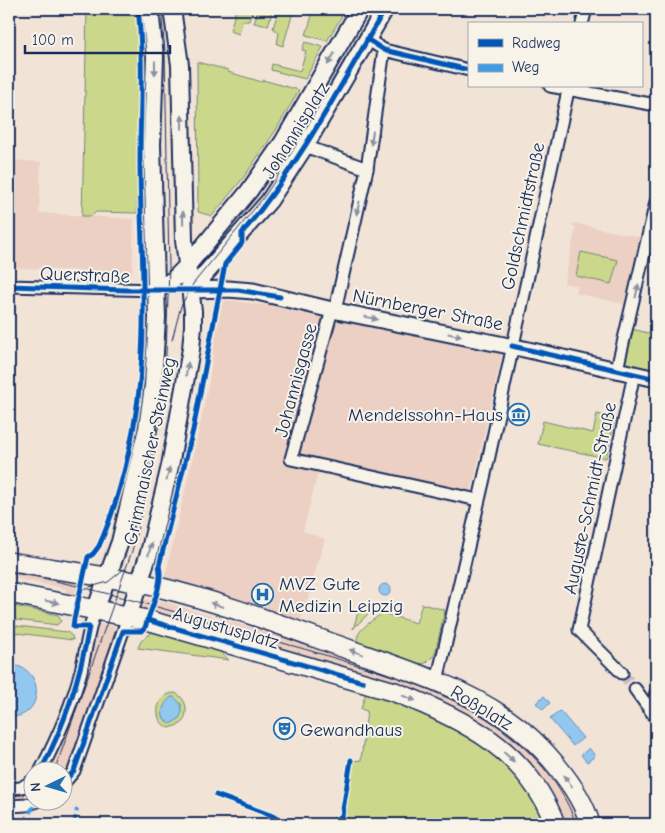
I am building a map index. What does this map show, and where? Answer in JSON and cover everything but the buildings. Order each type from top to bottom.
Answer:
[{"type":"main road","points":[[150,9],[155,57],[152,146],[156,290]]},
{"type":"main road","points":[[172,9],[181,79],[184,240],[191,290]]},
{"type":"main road","name":"Johannisplatz","points":[[156,290],[173,280],[187,266],[249,191],[284,142],[360,9]]},
{"type":"main road","name":"Johannisplatz","points":[[191,290],[264,207],[305,146],[385,9]]},
{"type":"main road","name":"Querstraße","points":[[156,290],[191,290]]},
{"type":"main road","name":"Grimmaischer Steinweg","points":[[95,611],[120,542],[147,428],[153,386],[157,332],[156,290]]},
{"type":"main road","name":"Grimmaischer Steinweg","points":[[128,617],[149,553],[179,419],[191,349],[193,317],[191,290]]},
{"type":"main road","name":"Augustusplatz","points":[[9,562],[158,588],[212,603],[332,643]]},
{"type":"main road","name":"Augustusplatz","points":[[9,593],[157,623],[296,663]]},
{"type":"main road","name":"Roßplatz","points":[[332,643],[436,681],[473,698],[508,720],[560,768],[577,794],[590,824]]},
{"type":"main road","name":"Roßplatz","points":[[296,663],[395,692],[471,726],[502,751],[531,779],[555,824]]},
{"type":"street","points":[[583,22],[586,9]]},
{"type":"street","points":[[367,39],[384,50],[468,70]]},
{"type":"street","points":[[367,169],[384,50]]},
{"type":"street","points":[[568,88],[656,105]]},
{"type":"street","name":"Goldschmidtstraße","points":[[436,681],[478,500],[568,88]]},
{"type":"street","name":"Johannisplatz","points":[[305,146],[367,169]]},
{"type":"street","name":"Johannisgasse","points":[[367,169],[334,310],[292,459],[478,500]]},
{"type":"street","points":[[618,369],[656,202]]},
{"type":"street","name":"Querstraße","points":[[9,286],[156,290]]},
{"type":"street","name":"Nürnberger Straße","points":[[191,290],[228,289],[253,291],[334,310],[618,369],[656,379]]},
{"type":"street","name":"Auguste-Schmidt-Straße","points":[[622,674],[579,630],[634,374]]},
{"type":"street","points":[[46,760],[63,724],[81,671],[89,627],[95,611]]},
{"type":"street","points":[[72,774],[128,617]]},
{"type":"street","points":[[635,689],[654,715]]},
{"type":"street","points":[[654,715],[656,692]]},
{"type":"street","points":[[9,789],[22,787]]},
{"type":"street","points":[[9,806],[22,805]]},
{"type":"shaded area","points":[[9,160],[41,162],[39,213],[134,219],[132,274],[9,267]]},
{"type":"shaded area","points":[[573,223],[640,237],[624,304],[576,293],[578,286],[564,283],[576,227],[572,226]]},
{"type":"shaded area","points":[[226,300],[270,306],[318,317],[325,314],[501,351],[502,354],[473,484],[467,491],[321,461],[303,531],[325,539],[300,623],[165,577],[200,426],[222,305]]},
{"type":"shaded area","points":[[9,567],[82,582],[79,594],[78,596],[65,594],[66,589],[9,577]]},
{"type":"shaded area","points":[[154,599],[326,650],[449,694],[487,715],[521,741],[541,760],[570,799],[582,824],[565,824],[553,794],[540,774],[519,752],[489,728],[466,714],[454,708],[142,609],[144,600]]},
{"type":"shaded area","points":[[100,624],[113,626],[118,633],[83,727],[72,768],[72,760],[50,760],[95,628]]},
{"type":"shaded area","points":[[22,788],[22,801],[9,803],[9,791]]},
{"type":"shaded area","points":[[9,815],[31,820],[30,824],[9,824]]},
{"type":"green space","points":[[135,9],[139,44],[137,213],[96,212],[92,216],[82,216],[87,10]]},
{"type":"green space","points":[[236,9],[253,9],[249,21],[242,21],[239,34],[230,31]]},
{"type":"green space","points":[[259,9],[273,9],[268,26],[254,23]]},
{"type":"green space","points":[[279,9],[294,9],[283,46],[277,44],[279,33],[273,28]]},
{"type":"green space","points":[[314,9],[346,9],[327,41],[306,35]]},
{"type":"green space","points":[[305,42],[323,47],[305,79],[271,70],[272,64],[300,71],[306,51],[302,50]]},
{"type":"green space","points":[[197,62],[262,82],[263,80],[299,90],[276,130],[244,177],[212,216],[198,212]]},
{"type":"green space","points":[[581,252],[618,260],[611,284],[576,276]]},
{"type":"green space","points":[[628,328],[656,335],[656,379],[617,369]]},
{"type":"green space","points":[[597,414],[615,418],[606,458],[538,444],[543,421],[593,433]]},
{"type":"green space","points":[[422,604],[445,610],[435,654],[426,663],[414,664],[358,644],[358,635],[361,631],[382,613],[416,623]]},
{"type":"green space","points":[[9,605],[58,615],[61,621],[57,625],[9,619]]},
{"type":"green space","points":[[360,606],[372,610],[353,629]]},
{"type":"green space","points":[[9,625],[67,632],[72,636],[73,640],[9,632]]},
{"type":"green space","points":[[155,630],[214,646],[229,660],[138,648],[141,641]]},
{"type":"green space","points":[[366,692],[421,710],[464,732],[508,765],[533,800],[544,824],[341,824],[352,761],[361,760],[367,711],[361,709]]},
{"type":"green space","points":[[175,693],[183,699],[186,711],[181,724],[170,728],[160,720],[158,709],[163,698],[168,694]]},
{"type":"water","points":[[383,584],[387,584],[391,590],[387,596],[383,596],[379,592],[379,588]]},
{"type":"water","points":[[9,665],[21,667],[30,673],[35,682],[36,692],[35,701],[29,710],[21,715],[9,717]]},
{"type":"water","points":[[544,696],[550,703],[543,710],[536,703]]},
{"type":"water","points":[[171,697],[174,697],[181,704],[182,712],[179,719],[170,724],[164,718],[163,711],[165,704]]},
{"type":"water","points":[[560,711],[583,738],[573,746],[550,719]]},
{"type":"water","points":[[589,748],[595,756],[587,762],[581,755]]},
{"type":"tunnel","points":[[622,673],[635,689]]},
{"type":"tram line","points":[[59,760],[132,551],[146,494],[161,412],[166,355],[169,267],[165,51],[161,9]]},
{"type":"tram line","points":[[172,340],[181,306],[193,284],[264,197],[276,179],[375,9]]},
{"type":"tram line","points":[[90,587],[108,582],[124,569]]},
{"type":"tram line","points":[[9,571],[77,586],[178,613],[380,672],[443,695],[467,706],[494,724],[537,760],[560,790],[576,824]]},
{"type":"tram line","points":[[9,794],[22,793]]},
{"type":"marked path","points":[[74,824],[77,809]]},
{"type":"marked path","points":[[26,824],[26,818],[31,810]]},
{"type":"cycle path","points":[[46,760],[71,701],[81,665],[89,627],[73,627],[74,619],[88,557],[99,546],[116,501],[129,452],[138,402],[143,330],[140,160],[141,66],[138,9]]},
{"type":"cycle path","points":[[72,773],[123,631],[142,631],[145,628],[156,597],[160,581],[159,566],[193,430],[225,264],[242,243],[242,233],[301,153],[385,9]]},
{"type":"cycle path","points":[[367,39],[384,50],[468,70]]},
{"type":"cycle path","points":[[9,286],[126,290],[238,290],[280,297]]},
{"type":"cycle path","points":[[512,346],[656,379]]},
{"type":"cycle path","points":[[147,620],[363,682]]},
{"type":"cycle path","points":[[327,824],[342,816],[351,760]]},
{"type":"cycle path","points":[[216,795],[273,816],[284,824]]},
{"type":"place","name":"Mendelssohn-Haus","points":[[519,414]]},
{"type":"place","name":"MVZ Gute Medizin Leipzig","points":[[263,594]]},
{"type":"place","name":"Gewandhaus","points":[[284,729]]}]
